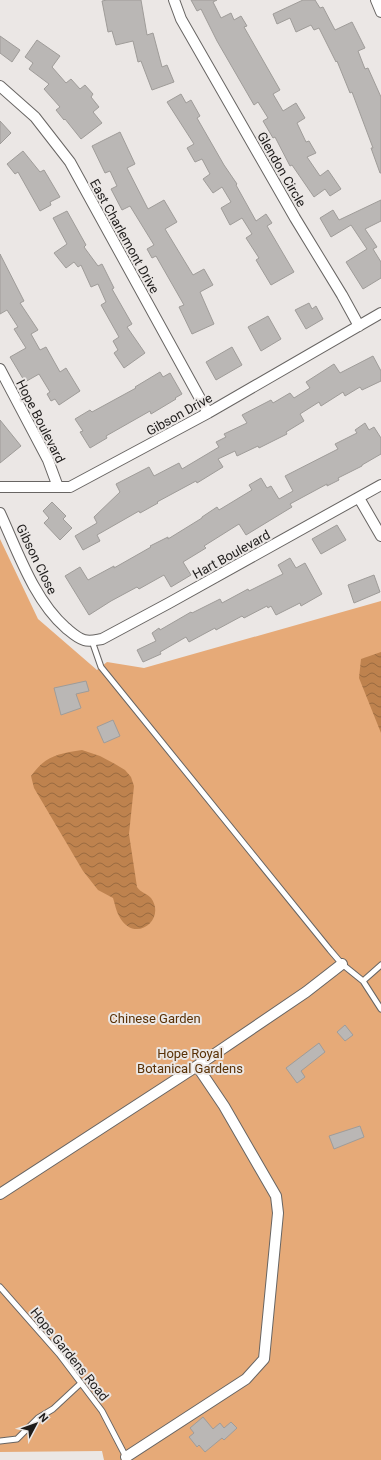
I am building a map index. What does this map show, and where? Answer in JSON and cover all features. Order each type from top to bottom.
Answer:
[{"type":"street","name":"Glendon Circle","points":[[174,0],[181,19],[359,326]]},
{"type":"street","points":[[376,0],[381,12]]},
{"type":"street","name":"East Charlemont Drive","points":[[0,86],[35,118],[70,162],[208,413]]},
{"type":"street","points":[[359,326],[381,313]]},
{"type":"street","name":"Gibson Drive","points":[[0,487],[70,487],[208,413],[359,326]]},
{"type":"street","name":"Hope Boulevard","points":[[0,368],[48,460],[58,487]]},
{"type":"street","name":"Hart Boulevard","points":[[92,641],[102,639],[168,604],[359,498],[381,484]]},
{"type":"street","points":[[359,498],[381,536]]},
{"type":"street","name":"Gibson Close","points":[[0,513],[39,596],[46,607],[76,636],[84,640],[92,641]]},
{"type":"street","points":[[0,1194],[197,1066],[306,992],[342,964]]},
{"type":"street","points":[[126,1458],[246,1379],[264,1359],[278,1213],[276,1196],[224,1106],[197,1066]]},
{"type":"lane","points":[[92,641],[101,667],[342,964],[363,981],[379,1002],[381,1009]]},
{"type":"lane","points":[[363,981],[381,965]]},
{"type":"lane","name":"Hope Gardens Road","points":[[0,1287],[59,1354],[102,1411],[126,1458]]},
{"type":"lane","points":[[0,1441],[17,1439],[38,1418],[53,1409],[81,1383]]},
{"type":"green space","name":"Hope Royal Botanical Gardens","points":[[0,539],[38,619],[97,670],[107,662],[144,668],[381,601],[381,1460],[104,1460],[102,1451],[0,1452]]},
{"type":"water","points":[[381,652],[381,733],[359,678],[361,659]]},
{"type":"water","points":[[82,750],[100,756],[125,770],[131,777],[134,786],[129,834],[137,887],[140,891],[151,898],[155,906],[155,914],[152,921],[147,926],[140,929],[133,929],[125,924],[118,914],[113,898],[98,890],[83,871],[34,788],[31,776],[47,760],[59,754]]},
{"type":"building","points":[[141,0],[147,35],[153,33],[162,67],[167,65],[174,82],[152,90],[141,61],[138,62],[133,41],[116,45],[112,31],[108,32],[102,1]]},
{"type":"building","points":[[191,0],[217,0],[213,2],[221,18],[231,13],[234,20],[241,16],[247,26],[244,27],[280,90],[273,94],[283,111],[296,103],[305,118],[297,123],[306,142],[309,141],[316,153],[307,157],[320,176],[328,170],[341,189],[330,196],[325,189],[314,197],[292,165],[290,166],[275,137],[273,138],[263,121],[268,118],[258,102],[254,105],[217,41],[201,9],[197,11]]},
{"type":"building","points":[[303,0],[315,0],[320,8],[323,7],[335,30],[352,22],[365,48],[358,51],[365,69],[368,68],[381,97],[381,173],[352,92],[350,93],[337,61],[336,62],[319,28],[314,30],[311,25],[296,32],[290,18],[277,24],[273,14]]},
{"type":"building","points":[[0,36],[20,50],[12,62],[0,53]]},
{"type":"building","points":[[37,40],[60,56],[52,67],[66,83],[71,79],[80,89],[85,85],[93,94],[91,97],[99,107],[93,112],[102,123],[81,139],[56,110],[60,107],[44,89],[49,84],[29,69],[33,63],[25,57]]},
{"type":"building","points":[[181,94],[186,103],[191,100],[200,116],[197,118],[224,165],[237,184],[236,185],[256,221],[266,214],[272,223],[267,226],[294,272],[271,285],[256,260],[259,258],[246,238],[252,234],[242,218],[230,225],[221,208],[231,202],[222,187],[213,193],[203,179],[210,174],[202,159],[195,162],[187,148],[194,144],[167,102]]},
{"type":"building","points":[[0,121],[11,133],[0,144]]},
{"type":"building","points":[[120,132],[135,164],[127,168],[148,209],[164,200],[177,222],[165,229],[193,275],[204,269],[213,285],[200,292],[214,324],[192,334],[179,307],[184,305],[156,256],[152,258],[147,249],[154,245],[130,206],[122,210],[111,189],[117,186],[110,171],[105,173],[92,146]]},
{"type":"building","points":[[23,151],[40,172],[44,170],[60,197],[50,202],[51,205],[40,211],[18,172],[15,174],[7,164]]},
{"type":"building","points":[[381,200],[381,221],[365,229],[377,247],[373,249],[381,262],[381,278],[363,289],[346,262],[367,249],[351,225],[331,237],[320,218],[333,210],[339,220]]},
{"type":"building","points":[[67,211],[86,245],[84,247],[98,266],[102,264],[114,288],[112,289],[132,324],[127,327],[145,353],[124,368],[114,353],[118,350],[113,341],[119,337],[101,305],[106,302],[98,284],[91,287],[81,265],[78,267],[74,262],[66,268],[54,253],[67,244],[53,218]]},
{"type":"building","points":[[0,254],[24,301],[20,303],[38,330],[31,334],[40,350],[46,347],[60,372],[66,368],[80,391],[59,405],[55,399],[51,401],[47,394],[50,392],[39,374],[25,382],[10,357],[26,348],[14,329],[18,327],[7,310],[0,314]]},
{"type":"building","points":[[309,303],[312,309],[316,306],[323,319],[306,329],[295,310]]},
{"type":"building","points":[[268,316],[281,339],[261,351],[248,327]]},
{"type":"building","points":[[232,347],[242,365],[216,380],[206,362]]},
{"type":"building","points":[[373,356],[381,371],[381,381],[362,390],[360,387],[345,396],[343,392],[321,406],[319,402],[300,414],[304,421],[286,432],[287,434],[259,448],[258,446],[237,456],[235,451],[218,459],[223,467],[197,483],[196,481],[140,513],[139,511],[97,535],[100,541],[83,550],[75,536],[97,523],[94,517],[120,492],[116,484],[149,467],[154,476],[179,463],[182,469],[219,447],[216,442],[226,437],[224,434],[247,423],[242,415],[271,400],[273,403],[290,393],[294,398],[310,388],[306,382],[334,364],[340,373]]},
{"type":"building","points":[[160,372],[163,377],[170,373],[182,394],[151,414],[150,411],[106,436],[107,438],[90,448],[80,432],[83,431],[75,419],[90,410],[92,412],[136,388],[135,387]]},
{"type":"building","points":[[0,420],[21,446],[0,463]]},
{"type":"building","points":[[365,423],[369,430],[374,427],[381,438],[381,454],[362,466],[338,478],[339,480],[327,486],[327,484],[290,504],[292,507],[246,535],[239,524],[204,546],[206,548],[183,562],[191,575],[171,587],[164,575],[139,589],[137,587],[89,615],[65,576],[80,567],[88,580],[114,566],[114,568],[151,547],[150,546],[168,537],[168,539],[217,507],[219,510],[252,490],[249,485],[261,478],[267,488],[271,486],[279,499],[293,491],[285,476],[338,449],[335,444],[357,433],[355,430]]},
{"type":"building","points":[[52,502],[66,516],[63,519],[72,528],[60,540],[44,523],[49,518],[43,511]]},
{"type":"building","points":[[337,525],[346,540],[321,554],[312,539]]},
{"type":"building","points":[[290,558],[296,568],[305,563],[322,594],[301,606],[300,603],[276,615],[271,606],[268,608],[267,606],[244,618],[242,616],[216,630],[215,628],[189,642],[186,637],[160,652],[161,654],[143,662],[137,650],[156,641],[152,633],[159,628],[160,630],[191,612],[192,613],[220,599],[222,603],[248,589],[249,591],[283,574],[278,565]]},
{"type":"building","points":[[374,575],[380,592],[354,603],[348,585]]},
{"type":"building","points":[[86,681],[89,691],[76,694],[81,708],[61,715],[54,688]]},
{"type":"building","points":[[113,720],[120,736],[104,743],[97,727]]},
{"type":"building","points":[[345,1025],[353,1035],[345,1041],[337,1032]]},
{"type":"building","points":[[319,1043],[325,1052],[301,1071],[305,1077],[297,1083],[286,1068]]},
{"type":"building","points":[[360,1126],[364,1137],[334,1149],[329,1136]]},
{"type":"building","points":[[203,1417],[213,1429],[220,1423],[224,1428],[231,1422],[237,1428],[224,1440],[222,1438],[205,1452],[199,1445],[197,1447],[189,1437],[194,1433],[190,1428]]},
{"type":"park label","name":"Chinese Garden","points":[[155,1018]]}]
